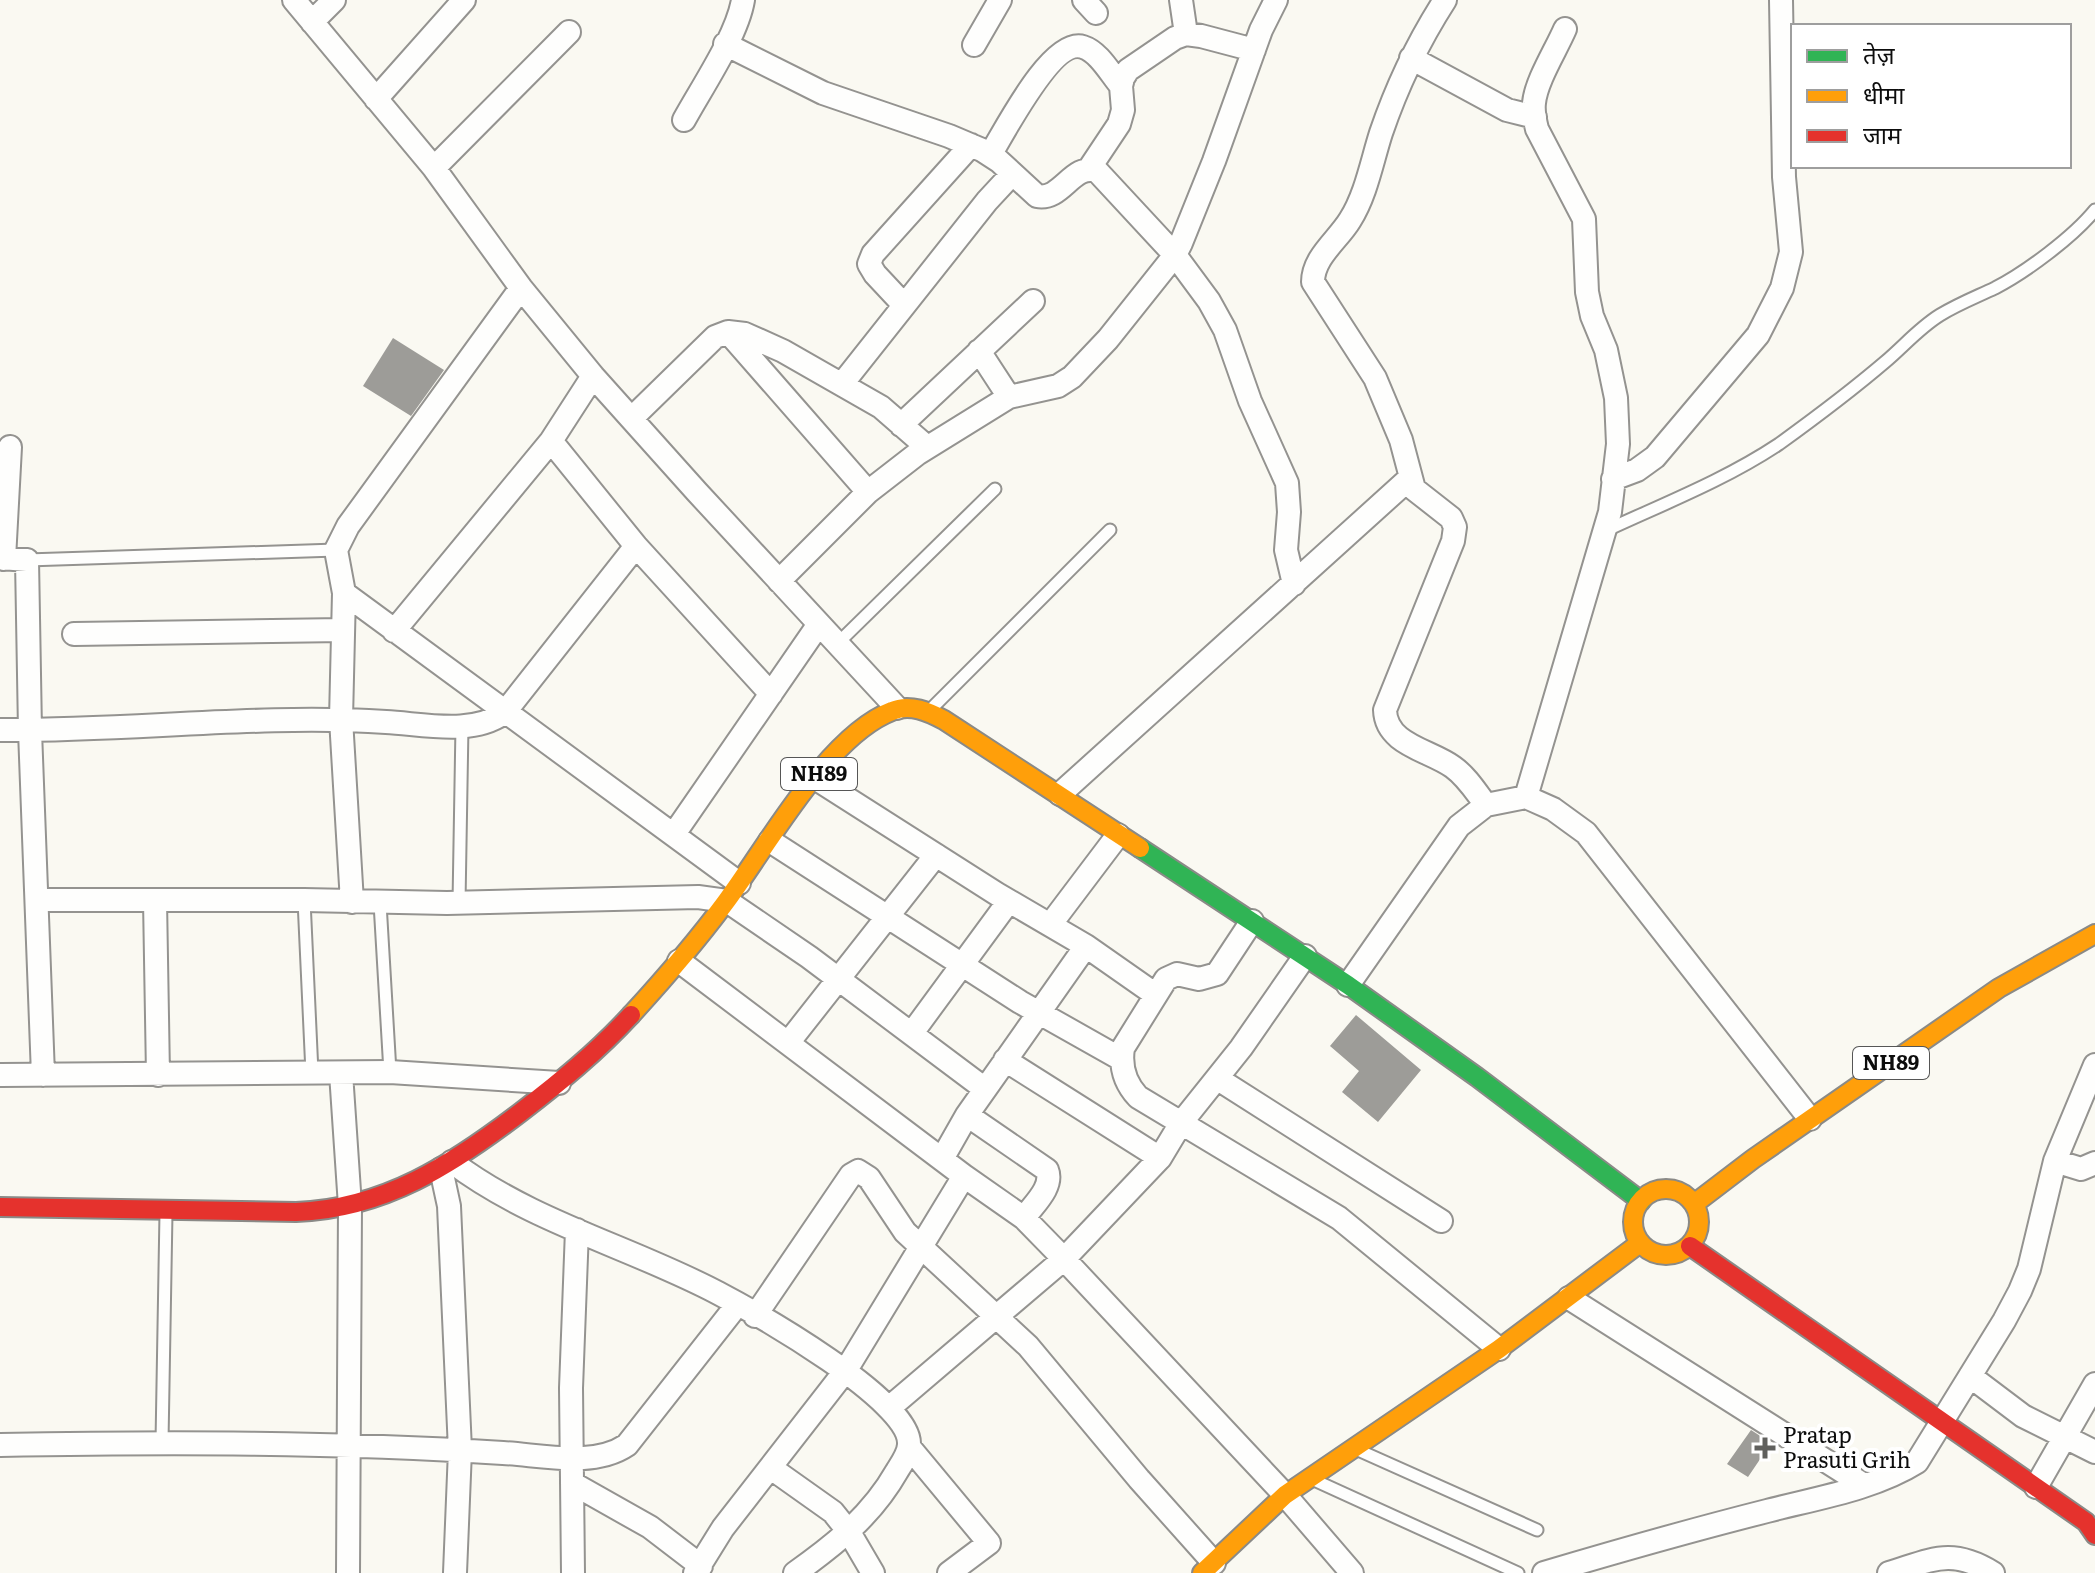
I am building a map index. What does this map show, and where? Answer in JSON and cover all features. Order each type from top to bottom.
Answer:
[{"type":"main road","points":[[897,708],[929,712],[1060,794],[1305,956],[1477,1077],[1641,1201]]},
{"type":"main road","name":"NH89","points":[[0,1207],[166,1212],[350,1206],[398,1190],[447,1165],[559,1083],[631,1016],[733,892],[815,778],[865,725],[897,708]]},
{"type":"main road","name":"NH89","points":[[1694,1204],[1999,988],[2095,934]]},
{"type":"main road","points":[[1669,1188],[1682,1192],[1694,1204],[1700,1221],[1697,1236],[1690,1246],[1670,1256],[1646,1249],[1633,1227],[1633,1214],[1641,1201],[1656,1190],[1669,1188]]},
{"type":"main road","points":[[1207,1570],[1285,1495],[1499,1349],[1640,1243]]},
{"type":"main road","points":[[1690,1246],[2086,1522],[2095,1535]]},
{"type":"street","points":[[294,0],[434,168],[521,288],[593,376],[897,708]]},
{"type":"street","points":[[312,22],[334,0]]},
{"type":"street","points":[[376,99],[464,0]]},
{"type":"street","points":[[684,120],[741,12],[743,0]]},
{"type":"street","points":[[974,45],[1000,0]]},
{"type":"street","points":[[1181,0],[1186,34]]},
{"type":"street","points":[[779,581],[868,492],[927,447],[1009,397],[1058,386],[1072,377],[1108,339],[1175,255],[1276,0]]},
{"type":"street","points":[[1445,0],[1411,58],[1350,222],[1313,271],[1313,282],[1375,378],[1401,440],[1414,489],[1451,518],[1455,527],[1453,541],[1385,710],[1385,722],[1393,733],[1414,748],[1451,765],[1464,775],[1486,805]]},
{"type":"street","points":[[1613,479],[1637,470],[1655,457],[1758,335],[1782,288],[1791,252],[1784,177],[1781,0]]},
{"type":"street","points":[[1526,797],[1604,531],[1618,444],[1616,398],[1606,350],[1592,316],[1587,292],[1584,219],[1537,129],[1533,103],[1565,29]]},
{"type":"street","points":[[434,168],[569,32]]},
{"type":"street","points":[[1089,169],[1119,124],[1123,110],[1121,86],[1128,70],[1175,38],[1186,34],[1254,50]]},
{"type":"street","points":[[725,44],[823,93],[980,150],[1029,191],[1044,197],[1052,195],[1080,172],[1089,169],[1097,171],[1175,255],[1209,301],[1225,330],[1250,401],[1287,483],[1289,512],[1286,550],[1294,584]]},
{"type":"street","points":[[904,305],[875,274],[869,264],[873,254],[980,150],[1062,51],[1076,46],[1085,47],[1100,58],[1121,86]]},
{"type":"street","points":[[1411,58],[1507,110],[1535,117]]},
{"type":"street","points":[[842,384],[987,201],[1012,174]]},
{"type":"street","points":[[352,902],[341,719],[344,593],[336,550],[348,526],[521,288]]},
{"type":"street","points":[[901,425],[1033,301]]},
{"type":"street","points":[[632,418],[715,337],[728,332],[745,334],[765,342],[842,384],[881,407],[927,447]]},
{"type":"street","points":[[728,332],[868,492]]},
{"type":"street","points":[[979,351],[1009,397]]},
{"type":"street","points":[[394,631],[551,441],[593,376]]},
{"type":"street","points":[[551,441],[636,546],[771,694]]},
{"type":"street","points":[[10,447],[2,558],[27,560],[43,1075]]},
{"type":"street","points":[[1060,794],[1410,478]]},
{"type":"street","points":[[0,730],[341,719],[462,726],[492,722],[505,712],[636,546]]},
{"type":"street","points":[[344,593],[674,834],[733,892],[838,982],[985,1089]]},
{"type":"street","points":[[674,834],[819,624]]},
{"type":"street","points":[[74,634],[343,630]]},
{"type":"street","points":[[815,778],[1086,946],[1156,995]]},
{"type":"street","points":[[1348,985],[1459,826],[1486,805],[1526,797],[1553,809],[1586,833],[1810,1119]]},
{"type":"street","points":[[1050,925],[1118,835]]},
{"type":"street","points":[[770,841],[1038,1012],[1121,1059]]},
{"type":"street","points":[[788,1043],[936,855]]},
{"type":"street","points":[[38,900],[459,903],[698,897],[733,892]]},
{"type":"street","points":[[155,900],[158,1075]]},
{"type":"street","points":[[912,1033],[1009,901]]},
{"type":"street","points":[[1252,921],[1217,974],[1199,979],[1177,974],[1166,979],[1123,1048],[1121,1059],[1128,1086],[1138,1097],[1339,1218],[1499,1349]]},
{"type":"street","points":[[942,1159],[967,1115],[1086,946]]},
{"type":"street","points":[[889,1408],[1064,1259],[1160,1158],[1181,1123],[1218,1079],[1305,956]]},
{"type":"street","points":[[679,961],[1024,1218],[1285,1495],[1352,1573]]},
{"type":"street","points":[[1005,1060],[1160,1158]]},
{"type":"street","points":[[1544,1573],[1864,1485],[1903,1471],[1917,1462],[2004,1321],[2029,1269],[2055,1161],[2095,1065]]},
{"type":"street","points":[[0,1075],[390,1072],[559,1083]]},
{"type":"street","points":[[341,1073],[350,1206],[348,1573]]},
{"type":"street","points":[[1218,1079],[1441,1221]]},
{"type":"street","points":[[967,1115],[1047,1170],[1050,1176],[1048,1185],[1024,1218]]},
{"type":"street","points":[[2055,1161],[2081,1169],[2095,1163]]},
{"type":"street","points":[[447,1165],[577,1230],[717,1293],[846,1370],[889,1408],[909,1439],[910,1448],[989,1543],[949,1573]]},
{"type":"street","points":[[447,1165],[460,1450],[455,1573]]},
{"type":"street","points":[[0,1445],[162,1442],[350,1444],[572,1457],[613,1455],[627,1445],[746,1310],[851,1175],[858,1171],[869,1178],[905,1232],[1028,1346],[1139,1479],[1207,1570]]},
{"type":"street","points":[[572,1483],[650,1527],[698,1569],[723,1528],[846,1370],[964,1176]]},
{"type":"street","points":[[573,1573],[571,1388],[577,1230]]},
{"type":"street","points":[[1569,1298],[1864,1485]]},
{"type":"street","points":[[1970,1376],[2009,1407],[2095,1452]]},
{"type":"street","points":[[2036,1487],[2095,1384]]},
{"type":"street","points":[[795,1573],[849,1532],[887,1489],[910,1448]]},
{"type":"street","points":[[771,1468],[833,1512],[849,1532],[873,1573]]},
{"type":"street","points":[[1889,1573],[1937,1558],[1957,1557],[1993,1573]]},
{"type":"lane","points":[[1604,531],[1721,478],[1776,446],[1888,360],[1916,332],[1970,298],[1996,287],[2053,250],[2077,231],[2095,210]]},
{"type":"lane","points":[[838,643],[995,489]]},
{"type":"lane","points":[[929,712],[1110,530]]},
{"type":"lane","points":[[27,560],[336,550]]},
{"type":"lane","points":[[459,903],[462,726]]},
{"type":"lane","points":[[304,900],[312,1073]]},
{"type":"lane","points":[[380,903],[390,1072]]},
{"type":"lane","points":[[162,1442],[166,1212]]},
{"type":"lane","points":[[1352,1447],[1537,1530]]},
{"type":"lane","points":[[1309,1478],[1518,1573]]},
{"type":"building","points":[[393,338],[444,370],[411,416],[363,386]]},
{"type":"building","points":[[1356,1015],[1421,1070],[1378,1122],[1342,1092],[1359,1071],[1330,1046]]},
{"type":"building","points":[[1751,1430],[1771,1443],[1748,1477],[1727,1464]]},
{"type":"traffic: fast","points":[[1140,848],[1348,985],[1477,1077],[1641,1201]]},
{"type":"traffic: slow","points":[[631,1015],[714,918],[822,768],[868,724],[892,711],[906,708],[919,710],[944,720],[1140,848]]},
{"type":"traffic: slow","points":[[1694,1204],[1753,1159],[1999,988],[2095,934]]},
{"type":"traffic: slow","points":[[1659,1189],[1673,1189],[1685,1194],[1694,1203],[1699,1222],[1697,1235],[1690,1246],[1673,1255],[1659,1255],[1647,1250],[1638,1241],[1633,1229],[1633,1215],[1638,1203],[1647,1194],[1659,1189]]},
{"type":"traffic: slow","points":[[1202,1573],[1285,1495],[1499,1349],[1640,1243]]},
{"type":"traffic: jam","points":[[0,1207],[296,1212],[359,1202],[416,1180],[470,1149],[564,1078],[631,1015]]},
{"type":"traffic: jam","points":[[1690,1246],[2086,1522],[2095,1535]]},
{"type":"place","name":"Pratap Prasuti Grih","points":[[1765,1448]]}]
